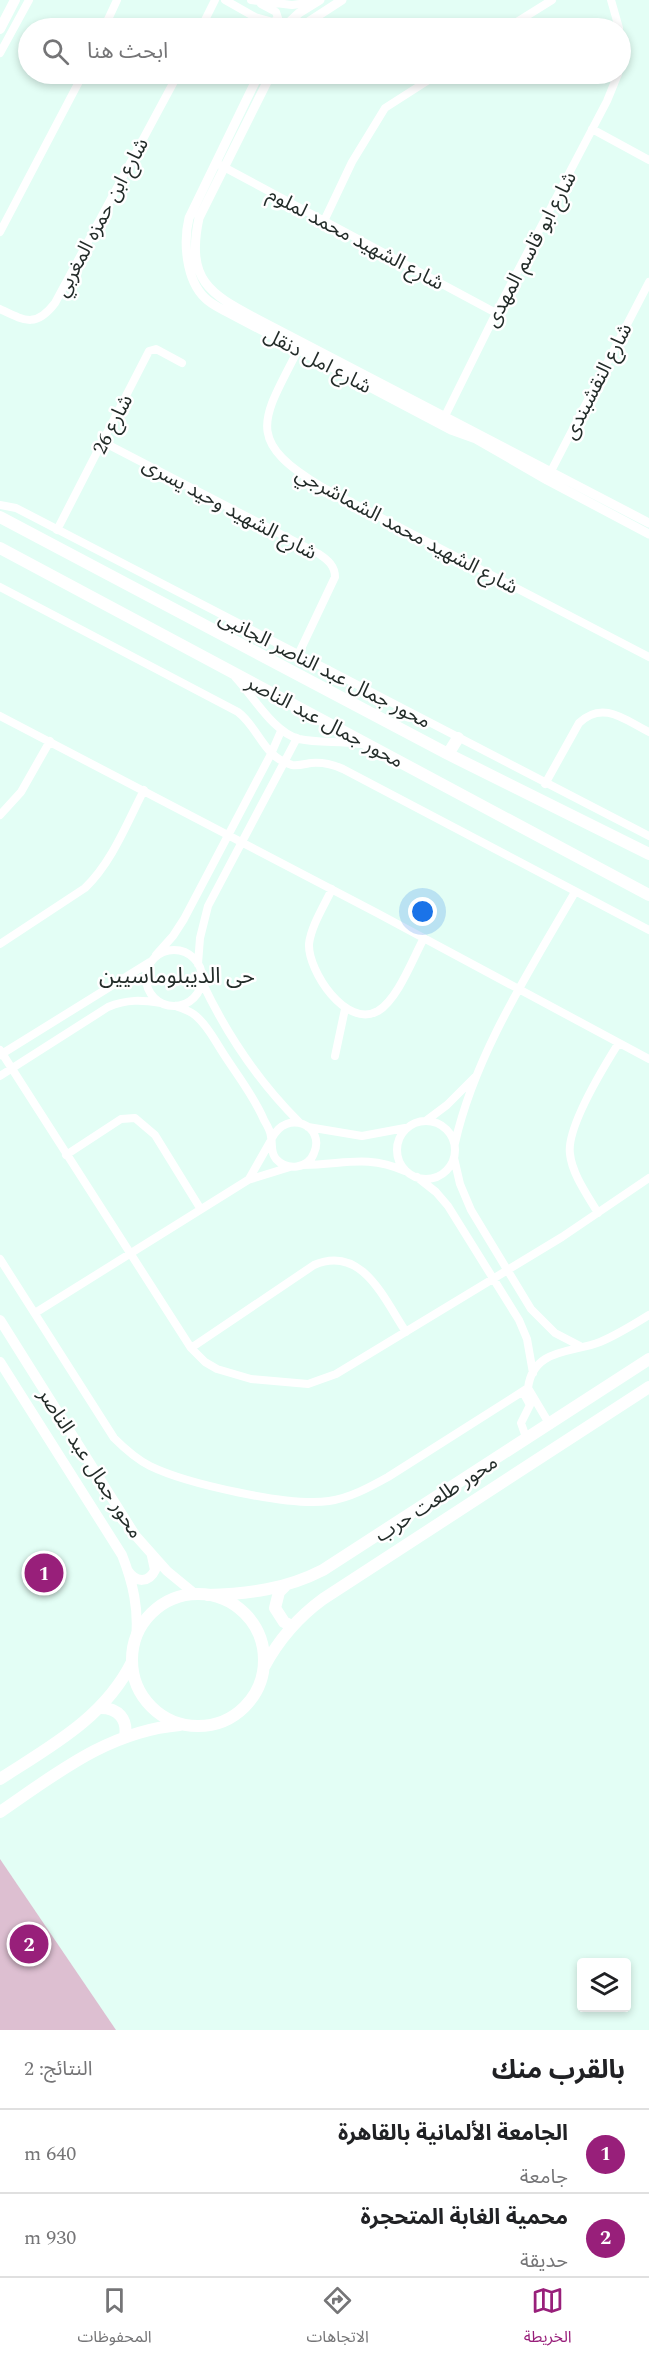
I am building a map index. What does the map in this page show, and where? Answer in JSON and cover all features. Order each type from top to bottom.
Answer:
[{"type":"main road","points":[[0,29],[12,19],[15,0]]},
{"type":"main road","name":"محور جمال عبد الناصر","points":[[0,517],[448,754],[649,854]]},
{"type":"main road","name":"محور جمال عبد الناصر","points":[[0,548],[648,893]]},
{"type":"main road","points":[[448,754],[458,738]]},
{"type":"main road","name":"محور جمال عبد الناصر","points":[[0,1320],[127,1523],[153,1556],[201,1595]]},
{"type":"main road","name":"محور طلعت حرب","points":[[201,1595],[249,1593],[285,1586],[330,1566],[649,1359]]},
{"type":"main road","name":"محور جمال عبد الناصر","points":[[0,1362],[116,1545],[128,1571],[136,1602],[136,1639]]},
{"type":"main road","name":"محور طلعت حرب","points":[[264,1667],[276,1646],[292,1626],[323,1599],[649,1387]]},
{"type":"main road","points":[[128,1571],[139,1580],[149,1578],[155,1570],[153,1556]]},
{"type":"main road","points":[[285,1586],[279,1592],[275,1608],[278,1616],[292,1626]]},
{"type":"main road","points":[[0,1812],[96,1749],[155,1728],[208,1725],[229,1719],[253,1697],[262,1678],[264,1667],[260,1636],[249,1618],[230,1603],[201,1595],[183,1596],[162,1605],[146,1620],[136,1639],[133,1661],[136,1682],[148,1702],[165,1717],[186,1725]]},
{"type":"main road","points":[[0,1779],[79,1727],[101,1708],[133,1661]]},
{"type":"main road","points":[[101,1708],[110,1708],[121,1715],[125,1723],[125,1737]]},
{"type":"street","points":[[0,53],[12,19],[29,0]]},
{"type":"street","points":[[109,18],[117,0]]},
{"type":"street","points":[[206,18],[215,0]]},
{"type":"street","points":[[225,0],[259,18]]},
{"type":"street","points":[[255,1],[292,4],[320,0]]},
{"type":"street","points":[[294,18],[320,0]]},
{"type":"street","points":[[314,18],[342,0]]},
{"type":"street","points":[[523,18],[552,0]]},
{"type":"street","points":[[611,0],[616,18]]},
{"type":"street","points":[[255,1],[276,12],[278,18]]},
{"type":"street","points":[[0,232],[78,84]]},
{"type":"street","name":"شارع ابن حمزه المغربي","points":[[0,309],[27,321],[38,319],[48,312],[173,84]]},
{"type":"street","name":"شارع امل دنقل","points":[[219,165],[255,84]]},
{"type":"street","name":"شارع امل دنقل","points":[[266,84],[193,206],[187,224],[187,253],[195,285],[204,298],[443,420],[547,480],[649,534]]},
{"type":"street","points":[[324,221],[352,162],[385,108],[422,84]]},
{"type":"street","name":"شارع ابو قاسم المهدى","points":[[443,420],[615,84]]},
{"type":"street","points":[[592,129],[649,160]]},
{"type":"street","name":"شارع الشهيد محمد لملوم","points":[[219,165],[496,313]]},
{"type":"street","name":"شارع النقشبندى","points":[[547,480],[649,282]]},
{"type":"street","name":"شارع الشهيد محمد الشماشرجي","points":[[301,346],[274,399],[267,420],[270,442],[287,465],[322,487],[649,657]]},
{"type":"street","name":"شارع 26","points":[[57,530],[149,351],[156,349],[182,363]]},
{"type":"street","name":"شارع امل دنقل","points":[[443,420],[551,470],[649,523]]},
{"type":"street","name":"شارع الشهيد وحيد يسرى","points":[[103,442],[319,554],[330,562],[335,571],[335,577],[298,655]]},
{"type":"street","name":"محور جمال عبد الناصر الجانبى","points":[[0,505],[10,506],[649,836]]},
{"type":"street","points":[[0,587],[238,712],[255,728],[263,745],[271,754],[284,762],[296,765],[328,764],[343,769],[649,930]]},
{"type":"street","points":[[227,668],[281,731],[297,738],[369,745]]},
{"type":"street","points":[[545,784],[579,723],[586,716],[604,711],[649,732]]},
{"type":"street","points":[[0,716],[332,889],[649,1059]]},
{"type":"street","points":[[161,1003],[148,990],[146,971],[150,962],[179,929],[281,731]]},
{"type":"street","points":[[297,738],[205,916],[198,964],[202,982],[220,1018],[259,1077],[299,1122],[308,1127],[362,1136],[407,1128],[427,1120],[447,1105],[476,1075]]},
{"type":"street","points":[[0,814],[21,792],[50,741]]},
{"type":"street","points":[[0,944],[93,881],[103,868],[144,790]]},
{"type":"street","points":[[332,889],[313,929],[309,948],[318,972],[336,1000],[345,1009],[363,1015],[379,1010],[385,1005],[398,987],[423,938]]},
{"type":"street","points":[[575,892],[519,988],[476,1075],[455,1143],[454,1158],[465,1196],[531,1309],[547,1327],[580,1346]]},
{"type":"street","points":[[156,955],[175,949],[184,951],[198,964]]},
{"type":"street","points":[[150,962],[1,1053],[191,1348],[205,1362],[225,1372],[273,1382],[308,1384],[346,1369],[493,1280],[649,1178]]},
{"type":"street","points":[[176,1006],[193,999],[202,982]]},
{"type":"street","points":[[0,1076],[108,1007],[118,1003],[138,1000],[176,1006],[192,1012],[205,1026],[256,1104],[271,1139],[274,1155],[278,1161],[291,1167]]},
{"type":"street","points":[[335,1056],[345,1009]]},
{"type":"street","points":[[598,1213],[576,1173],[570,1156],[570,1146],[575,1125],[618,1044]]},
{"type":"street","points":[[66,1155],[121,1119],[135,1118],[155,1135],[200,1208]]},
{"type":"street","points":[[427,1120],[441,1125],[448,1131],[455,1143]]},
{"type":"street","points":[[248,1180],[282,1124],[299,1122]]},
{"type":"street","points":[[303,1165],[314,1154],[316,1147],[316,1140],[308,1127]]},
{"type":"street","points":[[407,1128],[402,1134],[397,1150],[402,1165],[407,1171]]},
{"type":"street","points":[[417,1177],[435,1177],[450,1167],[454,1158]]},
{"type":"street","points":[[34,1313],[248,1180],[291,1167],[362,1160],[389,1164],[407,1171],[436,1192],[448,1206],[524,1329],[533,1373]]},
{"type":"street","points":[[0,1259],[104,1425],[114,1438],[139,1460],[151,1467],[184,1478],[283,1501],[313,1503],[331,1501],[368,1487],[526,1390],[533,1373],[552,1355],[595,1344],[649,1315]]},
{"type":"street","points":[[191,1348],[314,1265],[333,1259],[351,1263],[365,1273],[406,1332]]},
{"type":"street","points":[[526,1390],[550,1425]]},
{"type":"street","points":[[526,1390],[530,1405],[521,1423],[527,1440]]},
{"type":"shaded area","points":[[0,1859],[116,2030],[0,2030]]},
{"type":"place","name":"الجامعة الألمانية بالقاهرة","points":[[44,1573]]},
{"type":"place","name":"محمية الغابة المتحجرة","points":[[29,1944]]},
{"type":"district","name":"حى الديبلوماسيين","points":[[177,975]]}]
